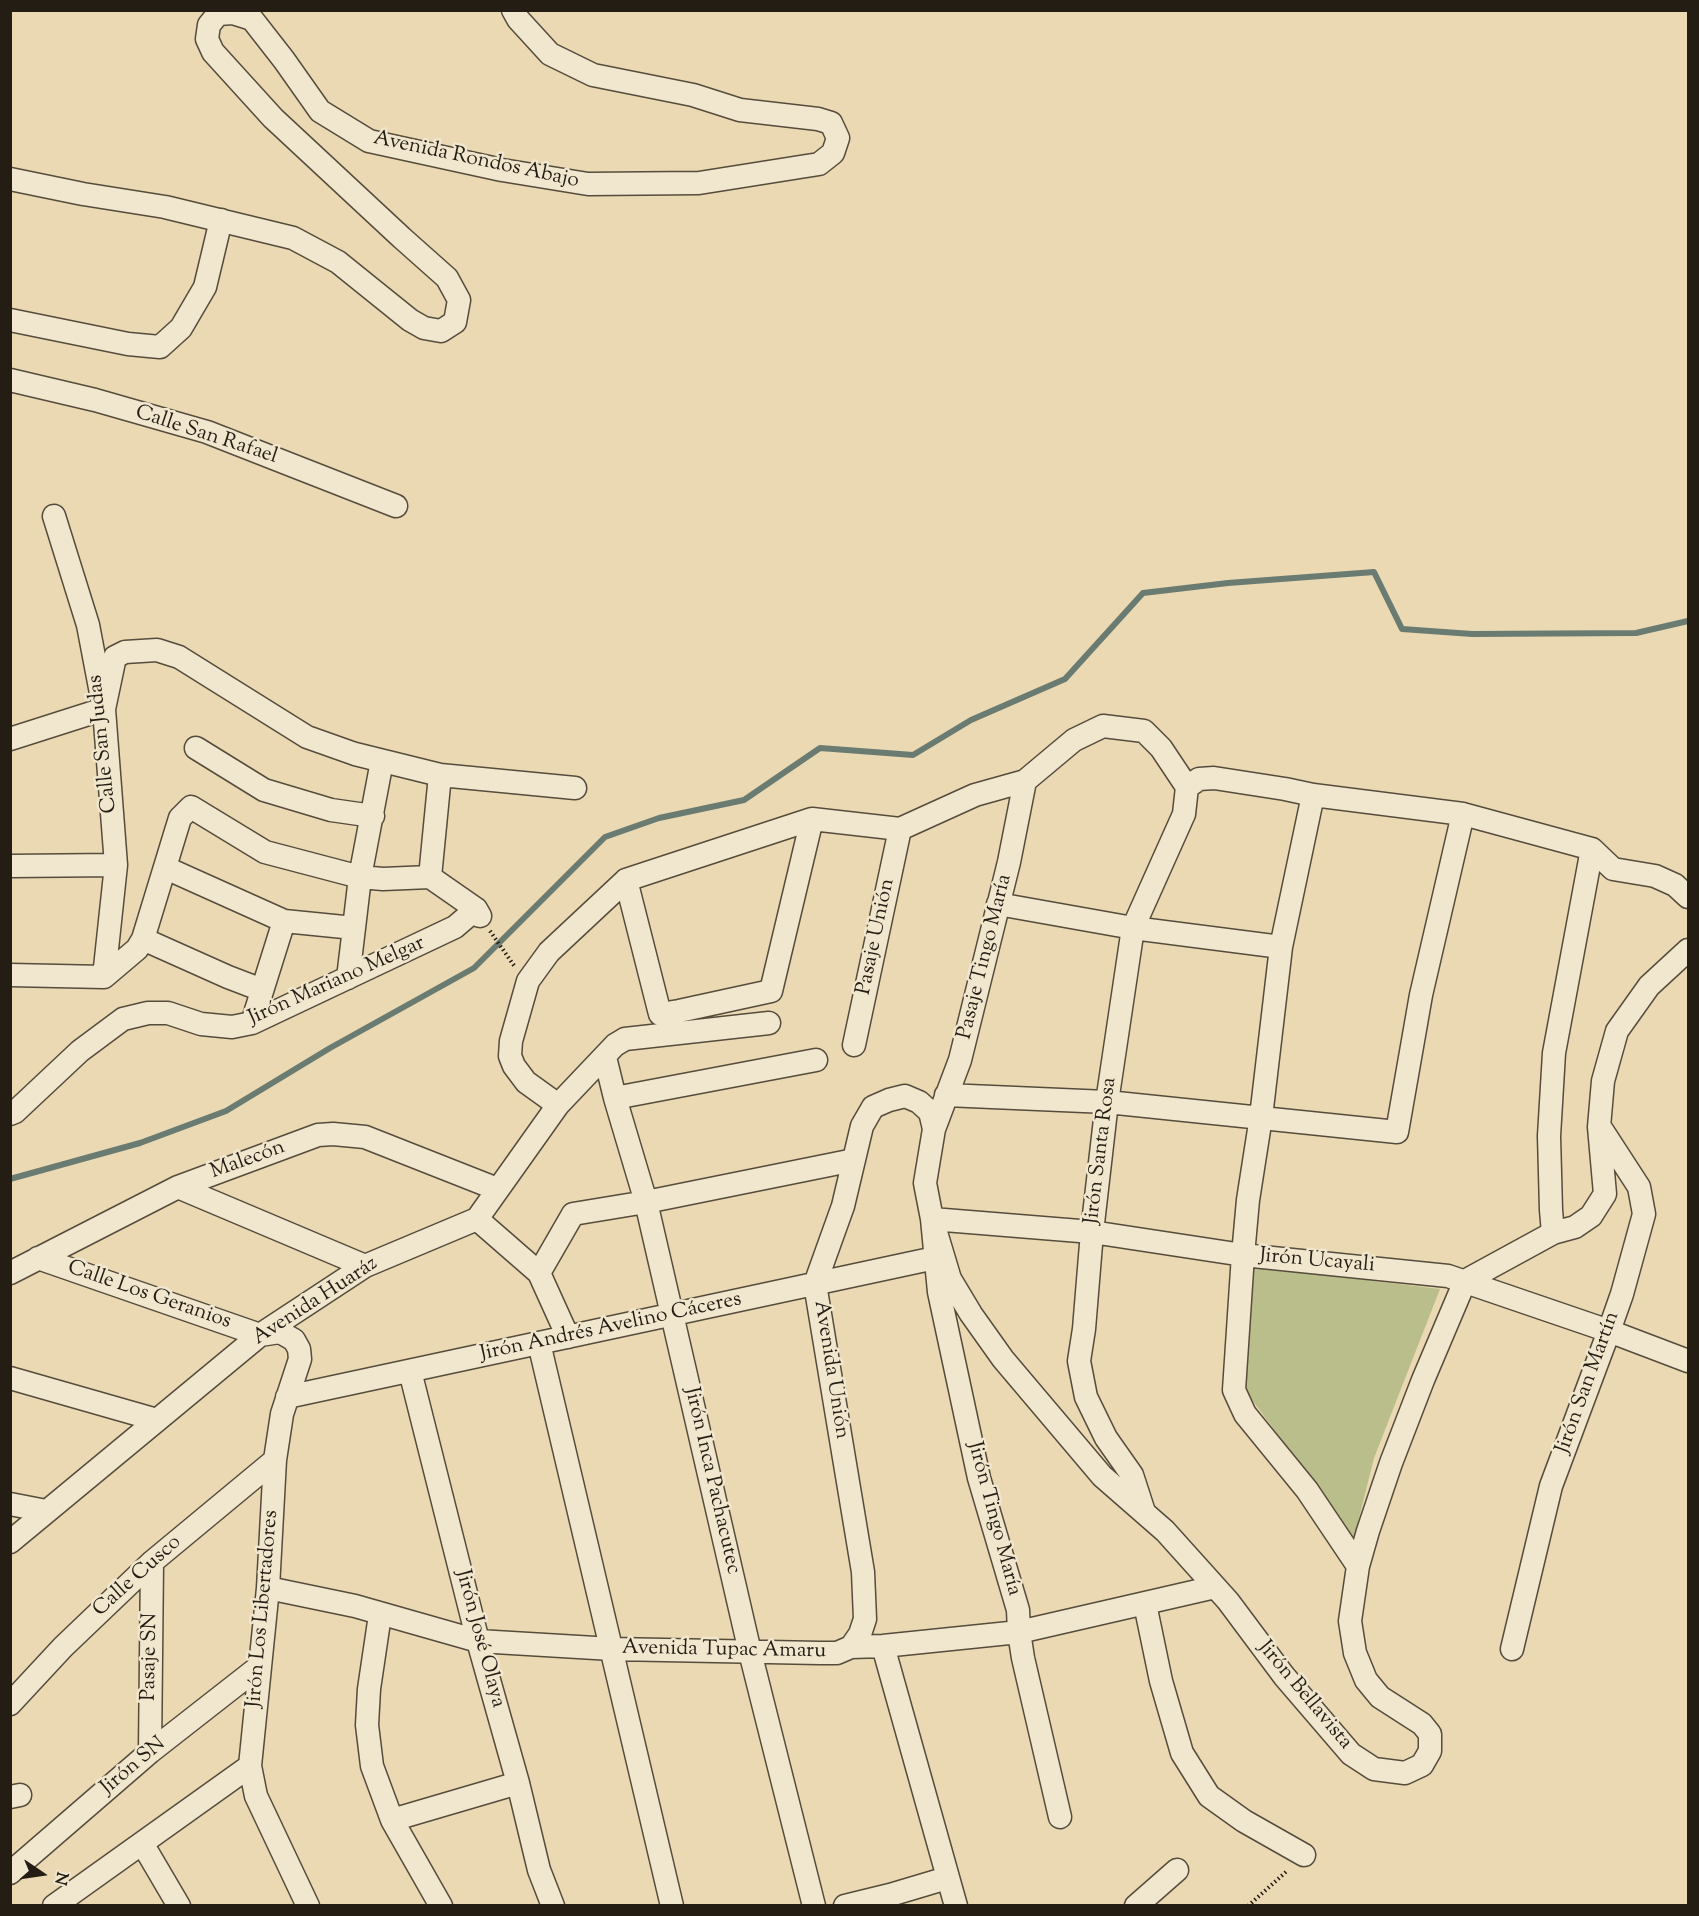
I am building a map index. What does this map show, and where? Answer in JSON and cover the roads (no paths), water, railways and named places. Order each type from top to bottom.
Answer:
[{"type":"street","name":"Avenida Rondos Abajo","points":[[10,178],[83,194],[165,207],[293,238],[338,262],[410,320],[424,328],[441,331],[455,322],[459,300],[447,278],[273,118],[213,52],[207,39],[209,25],[218,14],[233,13],[252,19],[285,60],[320,111],[369,141],[502,170],[588,184],[699,183],[819,165],[833,153],[838,138],[831,123],[818,119],[740,110],[693,95],[593,75],[550,54],[518,19],[513,10]]},
{"type":"street","points":[[10,320],[128,344],[160,347],[181,328],[205,287],[221,220]]},
{"type":"street","name":"Calle San Rafael","points":[[10,380],[94,400],[207,432],[396,506]]},
{"type":"street","name":"Calle San Judas","points":[[54,516],[88,625],[104,709],[116,865],[104,977]]},
{"type":"street","points":[[10,739],[104,709],[114,657],[126,652],[157,650],[179,657],[307,737],[355,754],[440,775],[575,788]]},
{"type":"street","points":[[558,1105],[526,1082],[513,1066],[510,1056],[511,1041],[528,981],[549,952],[626,880],[812,819],[900,829],[975,795],[1025,781],[1074,740],[1102,726],[1144,731],[1161,748],[1187,787],[1199,779],[1214,778],[1313,795],[1463,814],[1592,849],[1613,869],[1655,876],[1675,885],[1689,897]]},
{"type":"street","points":[[196,748],[264,790],[331,810],[373,816]]},
{"type":"street","points":[[348,978],[360,876],[373,816],[381,761]]},
{"type":"street","points":[[10,975],[104,977],[137,949],[143,939],[180,818],[190,807],[265,852],[360,876],[383,879],[430,877],[440,775]]},
{"type":"street","name":"Pasaje Tingo María","points":[[934,1129],[960,1060],[1009,862],[1025,781]]},
{"type":"street","name":"Jirón Santa Rosa","points":[[1144,1512],[1132,1475],[1106,1438],[1086,1397],[1079,1361],[1107,1102],[1133,928],[1185,814],[1187,787]]},
{"type":"street","points":[[1313,795],[1281,947],[1261,1117],[1248,1200],[1234,1390],[1245,1414],[1307,1490],[1358,1566]]},
{"type":"street","points":[[946,1095],[1107,1102],[1397,1132],[1422,994],[1463,814]]},
{"type":"street","points":[[626,880],[660,1014],[771,991],[812,819]]},
{"type":"street","name":"Pasaje Unión","points":[[855,1045],[900,829]]},
{"type":"street","points":[[1553,1233],[1549,1136],[1554,1053],[1592,849]]},
{"type":"street","points":[[10,866],[116,865]]},
{"type":"street","points":[[166,868],[284,921],[354,928]]},
{"type":"street","name":"Jirón Mariano Melgar","points":[[10,1114],[15,1112],[80,1051],[123,1019],[148,1013],[168,1014],[201,1024],[232,1027],[252,1023],[456,927],[478,913],[430,877]]},
{"type":"street","points":[[998,904],[1133,928],[1281,947]]},
{"type":"street","points":[[252,1023],[284,921]]},
{"type":"street","points":[[143,939],[262,990]]},
{"type":"street","points":[[1465,1281],[1553,1233],[1575,1227],[1591,1216],[1605,1194],[1599,1127],[1603,1081],[1617,1031],[1649,986],[1689,950]]},
{"type":"street","points":[[568,1337],[539,1273],[477,1219],[558,1105],[615,1045],[625,1039],[769,1023]]},
{"type":"street","name":"Jirón Inca Pachacutec","points":[[605,1057],[646,1202],[750,1652],[814,1905]]},
{"type":"street","points":[[615,1098],[816,1060]]},
{"type":"street","name":"Avenida Unión","points":[[851,1647],[860,1634],[865,1619],[863,1572],[815,1284],[843,1206],[862,1126],[873,1107],[905,1096],[919,1102],[930,1112],[934,1129]]},
{"type":"street","name":"Jirón San Martín","points":[[1512,1649],[1551,1486],[1622,1294],[1644,1214],[1639,1186],[1599,1127]]},
{"type":"street","name":"Jirón Bellavista","points":[[934,1129],[925,1183],[932,1219],[950,1279],[971,1314],[1003,1359],[1102,1476],[1165,1531],[1228,1601],[1284,1676],[1351,1754],[1374,1769],[1405,1773],[1422,1766],[1430,1751],[1430,1734],[1422,1724],[1380,1697],[1366,1680],[1355,1653],[1350,1622],[1358,1566],[1391,1463],[1465,1281]]},
{"type":"street","name":"Malecón","points":[[10,1273],[178,1187],[318,1135],[365,1137],[496,1190]]},
{"type":"street","points":[[539,1273],[573,1214],[646,1202],[854,1160]]},
{"type":"street","points":[[178,1187],[365,1266]]},
{"type":"street","name":"Avenida Huaráz","points":[[10,1542],[260,1335],[365,1266],[477,1219]]},
{"type":"street","name":"Jirón Ucayali","points":[[932,1219],[1092,1232],[1243,1255],[1448,1276],[1689,1361]]},
{"type":"street","name":"Jirón Tingo María","points":[[932,1219],[939,1292],[978,1478],[1018,1610],[1023,1658],[1060,1817]]},
{"type":"street","name":"Calle Los Geranios","points":[[38,1258],[260,1335]]},
{"type":"street","name":"Jirón Andrés Avelino Cáceres","points":[[287,1397],[935,1258]]},
{"type":"street","name":"Jirón Los Libertadores","points":[[260,1335],[280,1332],[294,1340],[299,1349],[300,1359],[282,1414],[275,1460],[268,1588],[250,1766],[256,1796],[309,1905]]},
{"type":"street","points":[[539,1343],[672,1905]]},
{"type":"street","name":"Jirón José Olaya","points":[[410,1371],[539,1870],[553,1905]]},
{"type":"street","points":[[10,1378],[157,1420]]},
{"type":"street","name":"Calle Cusco","points":[[10,1704],[63,1647],[152,1562],[275,1460]]},
{"type":"street","points":[[10,1504],[46,1511]]},
{"type":"street","name":"Pasaje SN","points":[[150,1752],[152,1562]]},
{"type":"street","name":"Avenida Tupac Amaru","points":[[268,1588],[355,1606],[380,1615],[478,1641],[612,1649],[837,1653],[851,1647],[883,1646],[1019,1632],[1145,1605],[1215,1587]]},
{"type":"street","points":[[1145,1605],[1161,1681],[1182,1753],[1187,1762],[1209,1796],[1244,1821],[1304,1855]]},
{"type":"street","points":[[380,1615],[369,1689],[367,1725],[372,1766],[392,1820],[441,1905]]},
{"type":"street","points":[[883,1646],[956,1905]]},
{"type":"street","name":"Jirón SN","points":[[10,1873],[150,1752],[260,1666]]},
{"type":"street","points":[[54,1905],[250,1766]]},
{"type":"street","points":[[392,1820],[518,1783]]},
{"type":"street","points":[[142,1843],[179,1905]]},
{"type":"street","points":[[1136,1905],[1177,1870]]},
{"type":"street","points":[[845,1905],[890,1896],[947,1878]]},
{"type":"waterway","points":[[10,1179],[140,1143],[226,1111],[330,1048],[474,968],[605,837],[659,818],[744,800],[820,748],[913,755],[971,720],[1065,679],[1143,593],[1228,583],[1374,572],[1402,629],[1472,634],[1636,633],[1688,621]]}]
